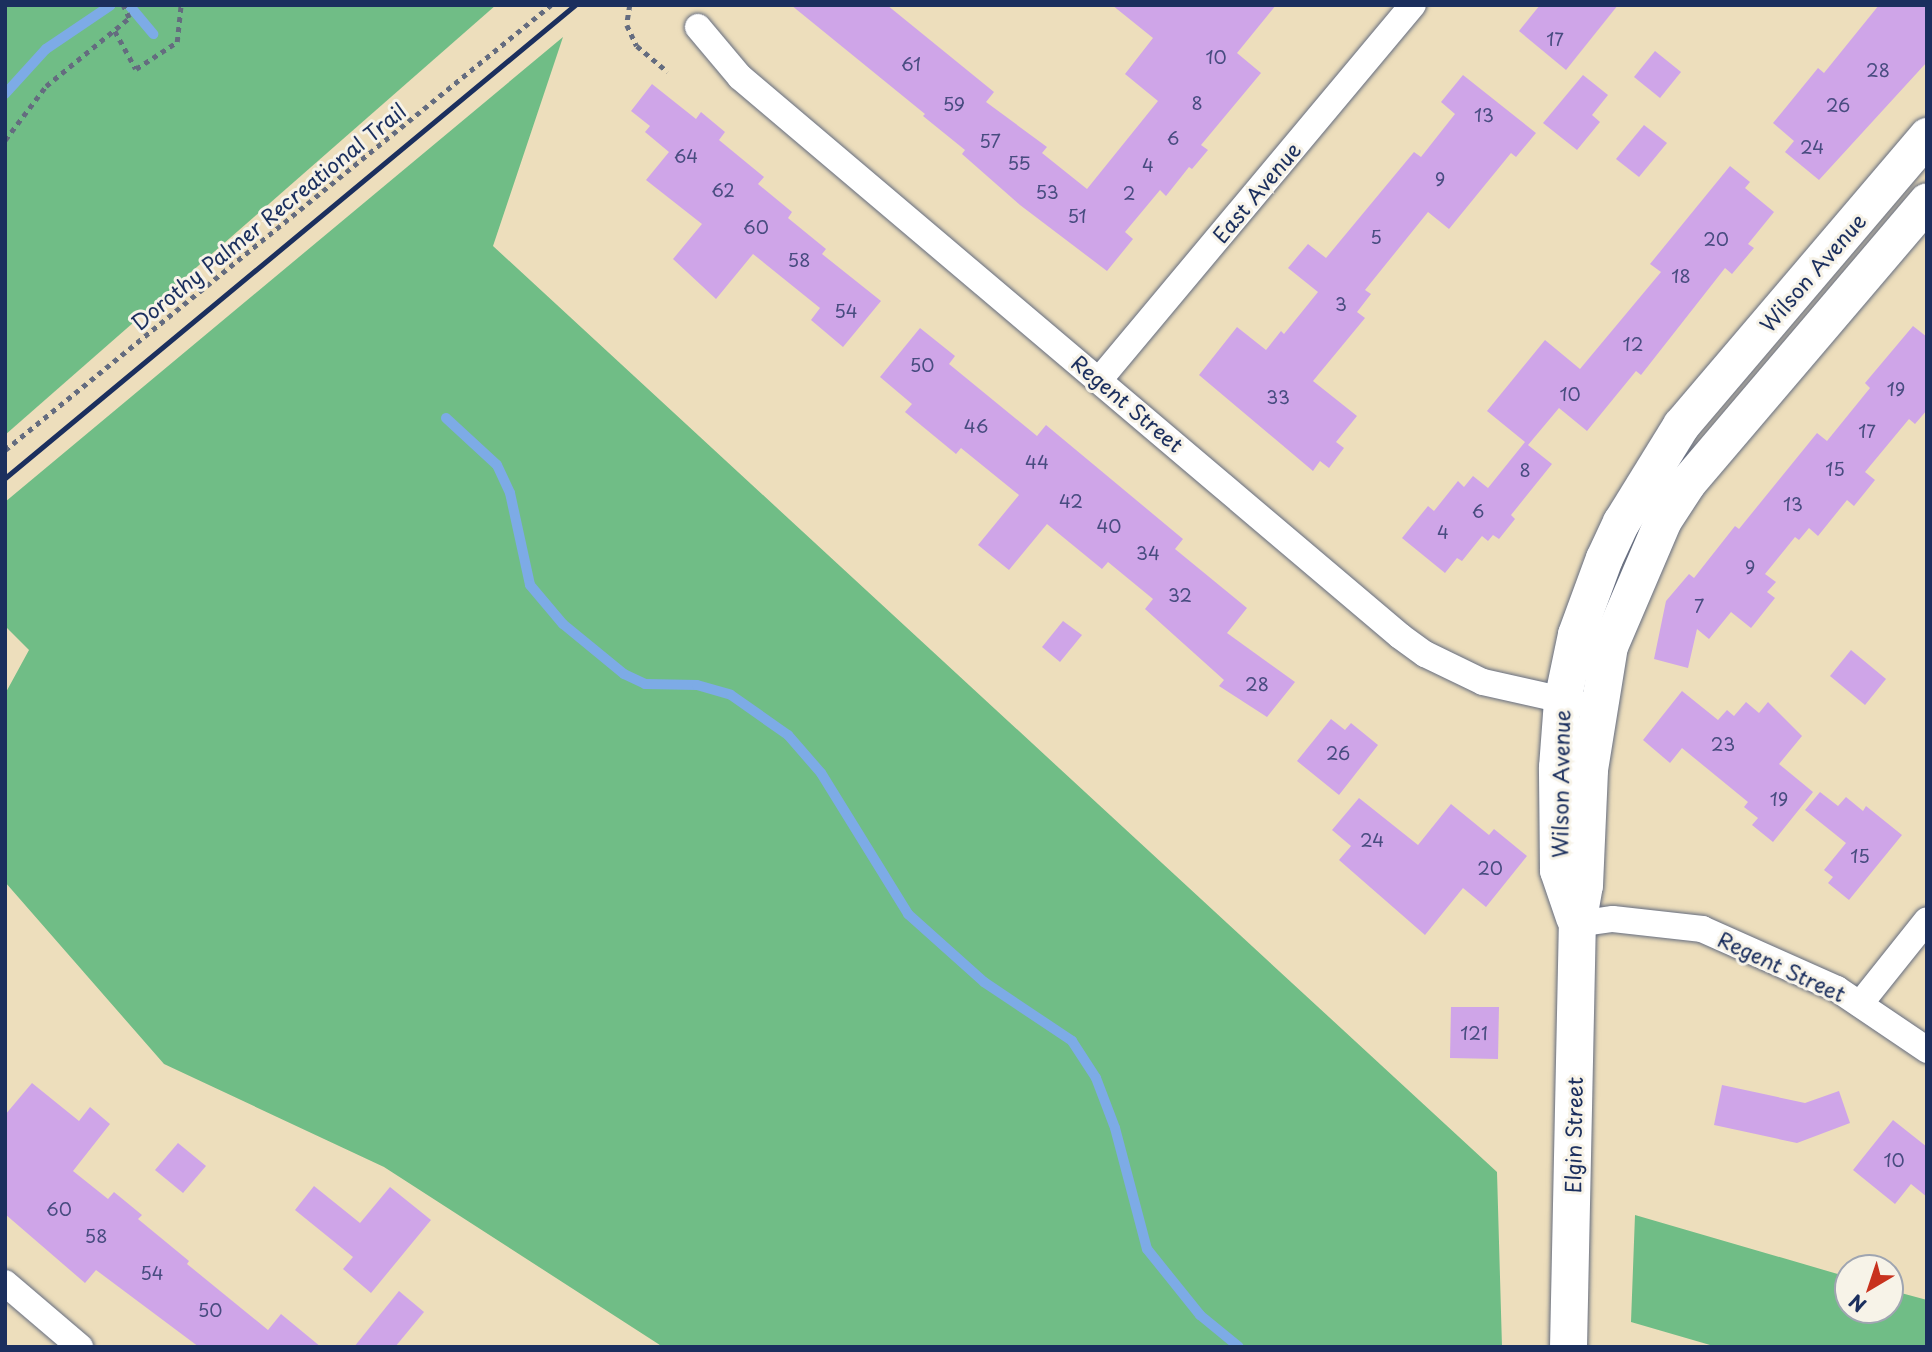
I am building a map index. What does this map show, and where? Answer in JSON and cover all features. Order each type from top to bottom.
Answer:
[{"type":"street","name":"East Avenue","points":[[1100,379],[1410,6]]},
{"type":"street","name":"Regent Street","points":[[698,27],[740,77],[1425,654],[1483,682],[1598,707]]},
{"type":"street","name":"Wilson Avenue","points":[[1577,924],[1558,870],[1557,767],[1562,701],[1576,634],[1604,558],[1658,459],[1681,425],[1927,136]]},
{"type":"street","name":"Wilson Avenue","points":[[1577,924],[1584,885],[1584,824],[1598,707],[1609,646],[1674,503],[1927,201]]},
{"type":"street","name":"Regent Street","points":[[1577,924],[1613,919],[1702,929],[1750,947],[1860,1004],[1927,1050]]},
{"type":"street","points":[[1860,1004],[1927,920]]},
{"type":"street","name":"Elgin Street","points":[[1568,1347],[1577,924]]},
{"type":"street","points":[[5,1283],[80,1347]]},
{"type":"path","points":[[5,140],[46,86],[129,18],[123,5]]},
{"type":"path","points":[[115,31],[136,69],[177,42],[181,5]]},
{"type":"path","name":"Dorothy Palmer Recreational Trail","points":[[5,450],[551,5]]},
{"type":"path","points":[[630,5],[627,25],[637,46],[668,72]]},
{"type":"green space","points":[[5,5],[496,5],[5,435]]},
{"type":"green space","points":[[563,37],[493,246],[1497,1172],[1502,1347],[663,1347],[384,1167],[164,1064],[5,882],[5,694],[29,650],[5,626],[5,502]]},
{"type":"green space","points":[[1635,1215],[1834,1273],[1834,1324],[1904,1324],[1904,1294],[1927,1300],[1927,1347],[1717,1347],[1631,1322]]},
{"type":"building","points":[[791,5],[887,5],[994,92],[986,102],[1047,147],[1042,153],[1087,189],[1158,101],[1125,74],[1153,38],[1112,5],[1276,5],[1237,53],[1261,73],[1201,145],[1208,150],[1192,169],[1189,167],[1166,196],[1160,190],[1125,232],[1133,239],[1107,271],[1020,205],[962,154],[965,150],[923,116],[925,114]]},
{"type":"building","points":[[1540,5],[1618,5],[1566,70],[1519,31]]},
{"type":"building","points":[[1879,5],[1927,5],[1927,62],[1819,180],[1785,152],[1794,141],[1773,123],[1818,68],[1824,73]]},
{"type":"building","points":[[1655,51],[1681,72],[1660,98],[1634,77]]},
{"type":"building","points":[[1463,75],[1536,133],[1516,157],[1511,153],[1449,229],[1428,212],[1365,290],[1371,294],[1357,312],[1365,318],[1313,381],[1357,416],[1336,442],[1344,448],[1329,468],[1320,461],[1313,471],[1199,375],[1237,327],[1266,350],[1281,331],[1284,334],[1318,292],[1288,268],[1308,244],[1326,258],[1414,152],[1421,157],[1455,114],[1441,102]]},
{"type":"building","points":[[1583,75],[1608,95],[1592,115],[1600,122],[1577,150],[1543,123]]},
{"type":"building","points":[[652,84],[696,119],[701,112],[725,132],[719,140],[764,177],[758,184],[792,212],[788,218],[826,249],[822,254],[881,301],[843,347],[811,320],[820,308],[753,254],[716,299],[673,259],[702,224],[646,180],[669,152],[645,132],[650,126],[631,111]]},
{"type":"building","points":[[1644,125],[1667,143],[1639,177],[1616,159]]},
{"type":"building","points":[[1730,166],[1750,182],[1745,188],[1774,212],[1748,244],[1754,248],[1732,274],[1725,268],[1641,375],[1636,371],[1587,431],[1559,408],[1528,445],[1552,464],[1511,515],[1515,519],[1499,539],[1493,535],[1488,541],[1482,536],[1462,561],[1457,558],[1445,573],[1402,538],[1428,506],[1434,511],[1458,481],[1464,487],[1473,476],[1488,488],[1525,442],[1487,411],[1545,340],[1580,369],[1661,272],[1650,264]]},
{"type":"building","points":[[1913,326],[1927,337],[1927,410],[1915,424],[1909,419],[1865,472],[1875,480],[1854,506],[1847,500],[1818,536],[1809,528],[1799,540],[1795,537],[1765,574],[1776,582],[1767,592],[1775,598],[1751,628],[1731,612],[1709,639],[1697,629],[1688,668],[1654,659],[1666,601],[1689,574],[1694,578],[1735,526],[1739,529],[1817,433],[1827,441],[1870,388],[1865,383]]},
{"type":"building","points":[[920,328],[955,356],[949,364],[1037,436],[1046,425],[1183,539],[1175,549],[1247,608],[1227,633],[1295,682],[1267,717],[1219,686],[1224,680],[1145,609],[1153,599],[1108,562],[1102,569],[1047,524],[1009,570],[978,545],[1019,495],[961,448],[956,454],[905,412],[912,404],[880,377]]},
{"type":"building","points":[[1063,621],[1082,635],[1060,662],[1042,647]]},
{"type":"building","points":[[1851,650],[1886,679],[1865,705],[1830,676]]},
{"type":"building","points":[[1682,691],[1718,720],[1727,710],[1734,716],[1746,702],[1759,713],[1768,702],[1802,736],[1779,764],[1813,792],[1773,842],[1752,825],[1758,818],[1744,807],[1748,802],[1682,748],[1670,763],[1643,740]]},
{"type":"building","points":[[1331,719],[1345,730],[1351,723],[1378,745],[1339,795],[1297,761]]},
{"type":"building","points":[[1820,792],[1838,806],[1846,797],[1863,811],[1866,806],[1902,835],[1849,900],[1828,883],[1833,877],[1824,870],[1846,843],[1805,810]]},
{"type":"building","points":[[1359,798],[1418,845],[1451,804],[1489,835],[1494,829],[1527,856],[1486,907],[1463,888],[1425,935],[1339,860],[1351,846],[1332,830]]},
{"type":"building","points":[[1451,1007],[1499,1007],[1498,1059],[1450,1058]]},
{"type":"building","points":[[32,1083],[79,1121],[90,1107],[110,1124],[73,1171],[108,1199],[114,1192],[142,1215],[138,1219],[189,1261],[187,1264],[268,1330],[281,1314],[321,1347],[199,1347],[96,1270],[85,1283],[5,1214],[5,1115]]},
{"type":"building","points":[[1722,1085],[1805,1103],[1839,1091],[1850,1123],[1797,1143],[1714,1125]]},
{"type":"building","points":[[1893,1120],[1927,1147],[1927,1197],[1911,1184],[1895,1204],[1853,1170]]},
{"type":"building","points":[[178,1143],[206,1166],[183,1193],[155,1170]]},
{"type":"building","points":[[314,1186],[360,1223],[390,1187],[431,1220],[371,1293],[343,1269],[353,1257],[295,1210]]},
{"type":"building","points":[[399,1291],[424,1312],[395,1347],[354,1347]]},
{"type":"waterway","points":[[5,94],[46,49],[111,5]]},
{"type":"waterway","points":[[129,5],[153,34]]},
{"type":"waterway","points":[[446,418],[497,465],[510,493],[530,585],[563,624],[624,674],[645,684],[697,685],[731,695],[788,735],[821,773],[908,914],[984,982],[1072,1041],[1096,1078],[1115,1128],[1147,1249],[1200,1315],[1239,1347]]},
{"type":"railway","points":[[5,478],[575,5]]}]
